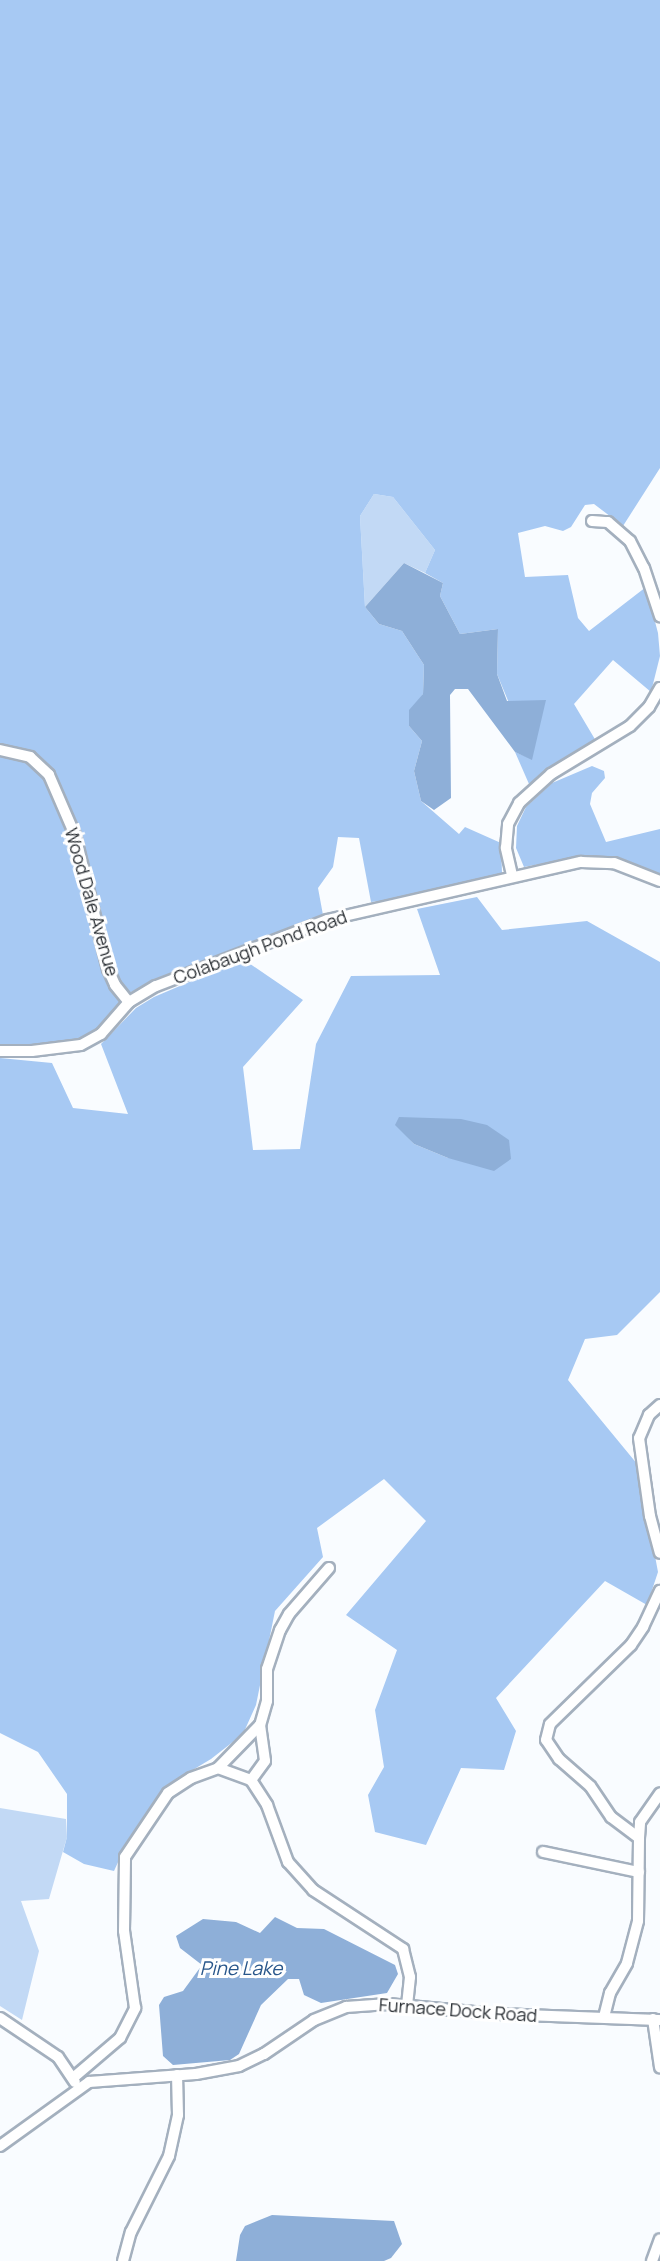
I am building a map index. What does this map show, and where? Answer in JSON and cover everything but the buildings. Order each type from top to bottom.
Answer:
[{"type":"street","points":[[592,520],[608,522],[630,541],[644,568],[660,616]]},
{"type":"street","points":[[512,875],[506,848],[508,824],[519,803],[551,774],[630,726],[659,693]]},
{"type":"street","name":"Wood Dale Avenue","points":[[0,750],[30,757],[49,775],[75,835],[108,969],[115,985],[129,1002]]},
{"type":"street","name":"Colabaugh Pond Road","points":[[0,1051],[32,1051],[81,1045],[101,1034],[129,1002],[156,985],[327,920],[564,864],[603,862],[625,866],[660,881]]},
{"type":"street","points":[[660,1405],[649,1415],[639,1438],[650,1516],[660,1545]]},
{"type":"street","points":[[251,1780],[265,1761],[260,1725],[267,1701],[267,1670],[280,1630],[289,1614],[330,1568]]},
{"type":"street","points":[[639,1838],[611,1817],[590,1786],[559,1759],[546,1740],[550,1724],[631,1645],[660,1591]]},
{"type":"street","points":[[0,2018],[58,2057],[76,2083],[120,2038],[135,2008],[124,1931],[125,1857],[175,1786],[218,1768],[260,1725]]},
{"type":"street","points":[[218,1768],[251,1780],[267,1805],[288,1862],[313,1890],[403,1949],[410,1977],[407,2006]]},
{"type":"street","points":[[604,2017],[610,1993],[627,1964],[638,1921],[640,1822],[660,1793]]},
{"type":"street","points":[[543,1852],[639,1872]]},
{"type":"street","name":"Furnace Dock Road","points":[[0,2146],[76,2083],[226,2069],[249,2062],[314,2020],[338,2009],[374,2003],[496,2014],[657,2020]]},
{"type":"street","points":[[657,2020],[660,2067]]},
{"type":"street","points":[[123,2261],[131,2232],[169,2156],[178,2115],[177,2075]]},
{"type":"street","points":[[652,2261],[660,2239]]},
{"type":"shaded area","points":[[0,0],[660,0],[660,468],[623,526],[594,504],[585,505],[571,527],[563,531],[545,526],[518,533],[525,577],[568,575],[578,618],[589,631],[646,587],[658,633],[660,656],[651,692],[613,660],[574,704],[596,741],[529,784],[515,752],[532,759],[497,674],[498,629],[460,634],[440,596],[443,583],[425,573],[435,550],[393,497],[374,494],[360,516],[365,607],[379,624],[402,631],[424,665],[423,694],[409,726],[422,741],[414,771],[421,801],[459,834],[465,827],[501,843],[502,873],[406,898],[371,902],[359,838],[338,837],[333,867],[318,888],[323,915],[131,992],[98,1032],[87,1038],[21,1048],[0,1047]]},
{"type":"shaded area","points":[[374,494],[393,497],[435,550],[425,573],[404,563],[365,607],[360,516]]},
{"type":"shaded area","points":[[592,766],[604,771],[605,778],[592,793],[590,804],[606,842],[660,829],[660,876],[633,863],[588,855],[524,867],[516,848],[517,826],[526,807],[552,783]]},
{"type":"shaded area","points":[[477,897],[502,930],[587,921],[660,962],[660,1292],[617,1335],[585,1339],[568,1380],[638,1465],[658,1572],[647,1605],[605,1581],[496,1698],[516,1731],[504,1770],[461,1768],[426,1845],[375,1832],[368,1795],[384,1767],[375,1710],[397,1650],[346,1615],[426,1521],[384,1479],[317,1528],[323,1557],[275,1611],[256,1705],[243,1734],[211,1759],[171,1783],[129,1838],[114,1871],[84,1864],[63,1852],[67,1837],[67,1794],[38,1752],[0,1733],[0,1058],[52,1063],[73,1108],[128,1114],[101,1044],[136,1008],[154,997],[243,959],[303,1000],[243,1067],[253,1150],[300,1149],[316,1044],[351,976],[440,975],[417,909]],"holes":[[[461,1119],[448,1158],[414,1144],[396,1124]]]},
{"type":"shaded area","points":[[0,1808],[66,1819],[67,1837],[49,1899],[21,1901],[39,1951],[22,2020],[0,2006]]},
{"type":"water","points":[[404,563],[443,583],[440,596],[460,634],[498,629],[497,674],[507,701],[546,700],[532,760],[515,752],[468,689],[455,689],[450,695],[451,798],[434,810],[421,801],[414,771],[422,741],[409,726],[409,710],[423,694],[424,665],[402,631],[379,624],[365,607]]},
{"type":"water","points":[[399,1117],[461,1119],[487,1125],[509,1140],[511,1159],[494,1171],[448,1158],[414,1144],[395,1125]]},
{"type":"water","name":"Pine Lake","points":[[275,1917],[297,1928],[324,1929],[395,1965],[398,1974],[387,1993],[321,2003],[304,1995],[299,1979],[288,1979],[261,2005],[239,2054],[230,2060],[173,2065],[163,2056],[159,2005],[164,1997],[183,1991],[202,1965],[180,1948],[176,1936],[203,1919],[236,1922],[260,1933]]},
{"type":"water","points":[[272,2215],[394,2221],[402,2244],[391,2258],[384,2261],[236,2261],[240,2235],[245,2226]]}]
